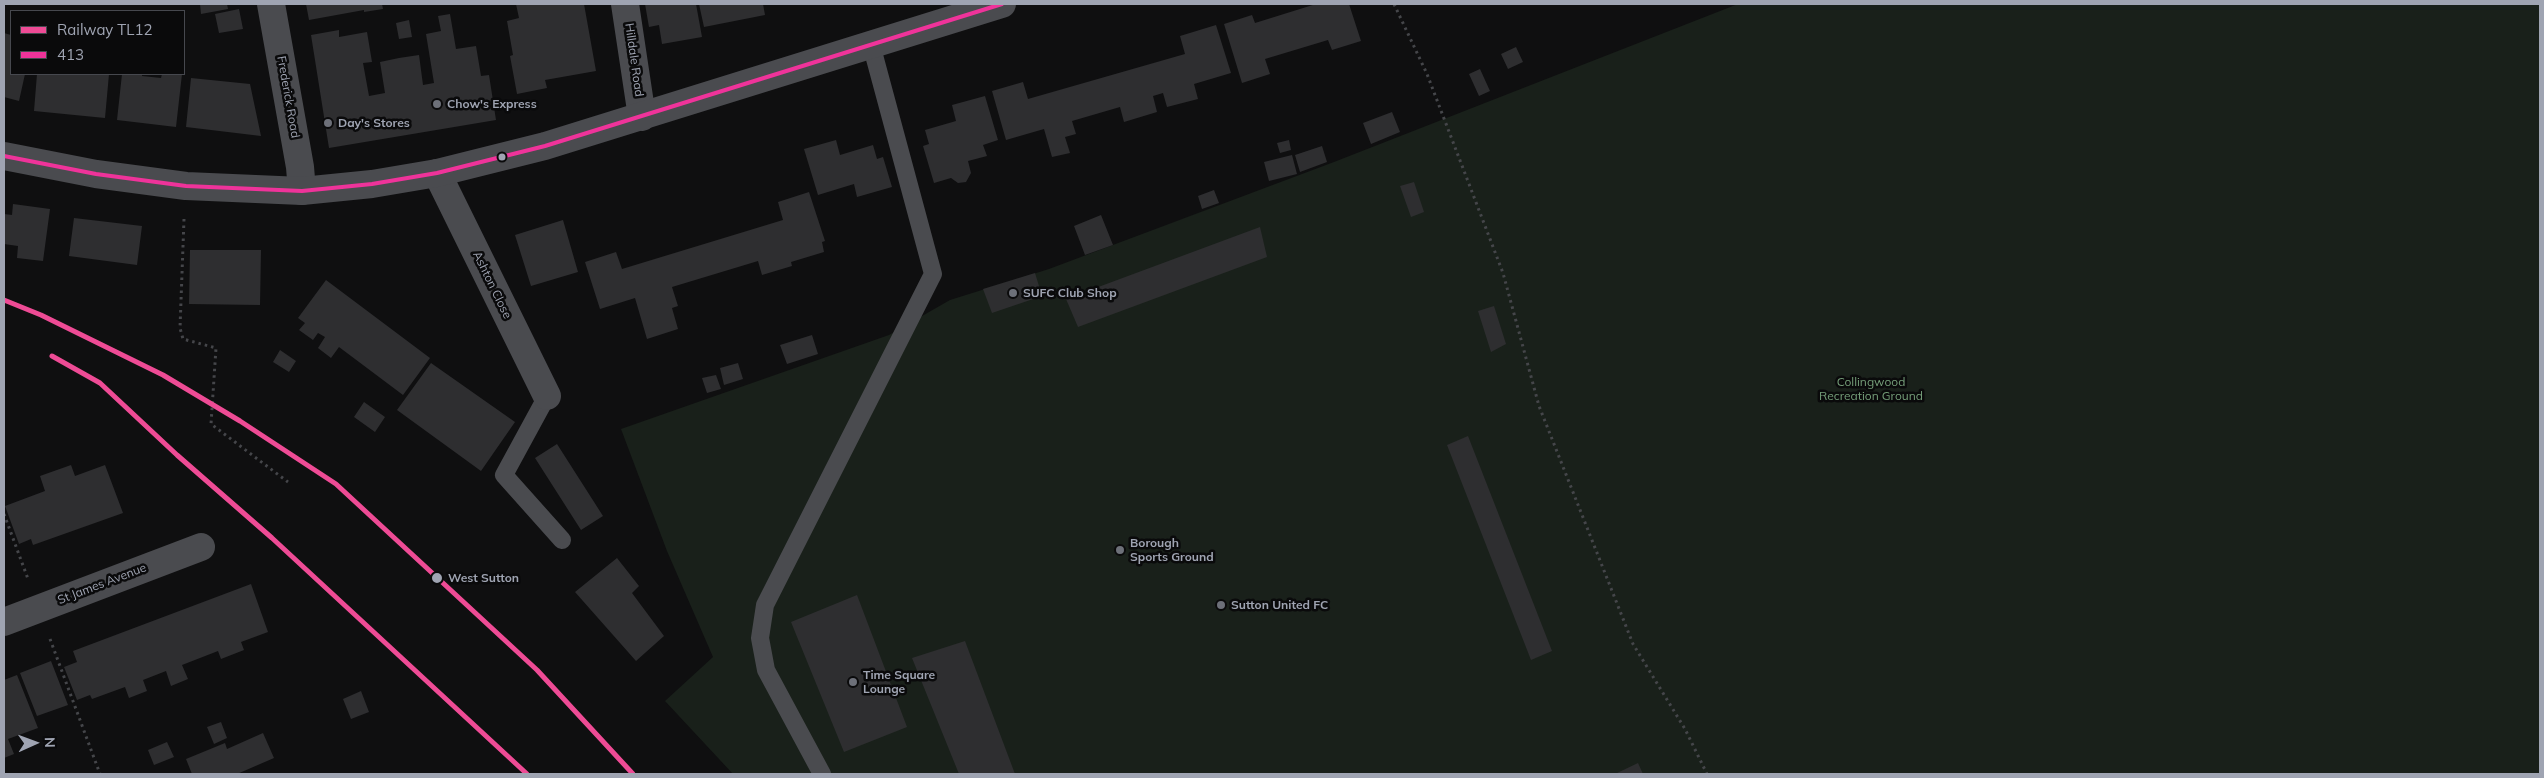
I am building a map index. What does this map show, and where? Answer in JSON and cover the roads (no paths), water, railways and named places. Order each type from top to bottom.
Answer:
[{"type":"street","name":"Frederick Road","points":[[272,4],[302,191]]},
{"type":"street","name":"Hilldale Road","points":[[626,4],[642,117]]},
{"type":"street","points":[[4,156],[96,174],[186,186],[302,191],[372,184],[437,173],[545,146],[1002,4]]},
{"type":"street","name":"Ashton Close","points":[[437,173],[547,396]]},
{"type":"street","name":"St James Avenue","points":[[4,622],[201,547]]},
{"type":"lane","points":[[822,774],[766,670],[760,638],[765,605],[933,274],[871,44]]},
{"type":"lane","points":[[547,396],[504,475],[562,540]]},
{"type":"rail line","name":"TL12","points":[[4,300],[41,315],[163,375],[240,421],[336,484],[537,670],[633,774]]},
{"type":"rail line","name":"TL12","points":[[52,356],[100,383],[177,455],[272,538],[527,774]]},
{"type":"place","name":"Chow's Express","points":[[437,104]]},
{"type":"place","name":"Day's Stores","points":[[328,123]]},
{"type":"place","name":"SUFC Club Shop","points":[[1013,293]]},
{"type":"place","name":"Borough Sports Ground","points":[[1120,550]]},
{"type":"place","name":"West Sutton","points":[[437,578]]},
{"type":"place","name":"Sutton United FC","points":[[1221,605]]},
{"type":"place","name":"Time Square Lounge","points":[[853,682]]},
{"type":"park label","name":"Collingwood Recreation Ground","points":[[1871,389]]}]
